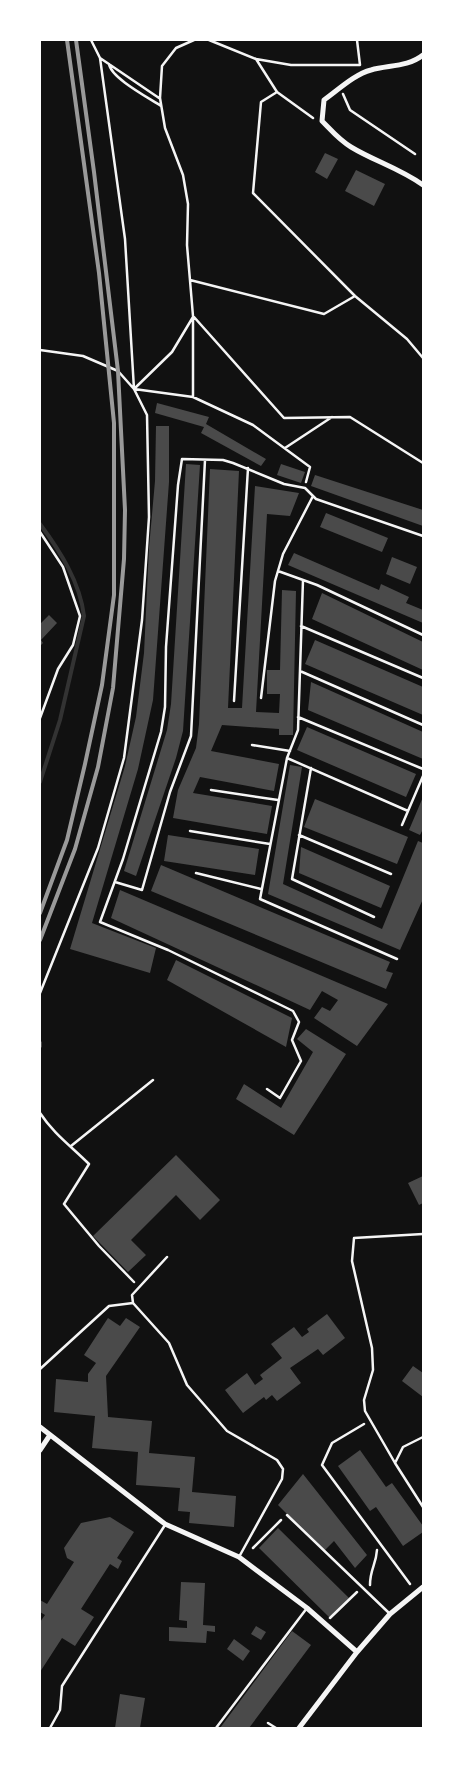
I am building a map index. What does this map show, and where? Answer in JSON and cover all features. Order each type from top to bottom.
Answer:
[{"type":"street","points":[[423,55],[414,62],[369,71],[341,88],[324,100],[322,121],[336,136],[351,147],[390,165],[423,185]]},
{"type":"street","points":[[40,1427],[166,1524],[239,1557],[307,1608],[357,1652]]},
{"type":"street","points":[[40,1450],[50,1435]]},
{"type":"street","points":[[299,1728],[357,1652],[390,1614],[423,1587]]},
{"type":"lane","points":[[267,1089],[280,1098],[301,1061],[292,1040],[299,1022],[293,1011],[168,950],[100,922],[115,882],[161,732],[165,707],[166,646],[182,459],[223,460],[248,468],[284,484],[305,488],[313,496],[423,536]]},
{"type":"lane","points":[[115,882],[142,890],[170,792],[191,736],[205,459]]},
{"type":"lane","points":[[234,701],[248,468]]},
{"type":"lane","points":[[261,698],[278,571],[283,554],[313,496]]},
{"type":"lane","points":[[278,571],[303,580],[423,635]]},
{"type":"lane","points":[[303,580],[298,730],[287,758],[260,898],[397,959]]},
{"type":"lane","points":[[301,626],[423,678]]},
{"type":"lane","points":[[300,671],[423,724]]},
{"type":"lane","points":[[298,717],[423,769]]},
{"type":"lane","points":[[252,745],[290,751]]},
{"type":"lane","points":[[287,758],[408,811]]},
{"type":"lane","points":[[311,768],[292,879],[374,917]]},
{"type":"lane","points":[[402,825],[423,776]]},
{"type":"lane","points":[[211,790],[278,800]]},
{"type":"lane","points":[[190,831],[270,844]]},
{"type":"lane","points":[[299,835],[391,874]]},
{"type":"lane","points":[[196,873],[262,889]]},
{"type":"lane","points":[[423,1234],[354,1238],[352,1261],[372,1348],[373,1370],[364,1400],[365,1411],[423,1508]]},
{"type":"lane","points":[[133,1304],[132,1295],[167,1257]]},
{"type":"lane","points":[[40,1369],[109,1306],[127,1302],[133,1304],[169,1343],[187,1385],[227,1430],[277,1460],[283,1469],[282,1479],[239,1557]]},
{"type":"lane","points":[[395,1463],[403,1447],[423,1438]]},
{"type":"lane","points":[[287,1515],[370,1597],[390,1614]]},
{"type":"lane","points":[[50,1728],[60,1710],[62,1686],[166,1524]]},
{"type":"lane","points":[[216,1728],[307,1608]]},
{"type":"path","points":[[91,40],[100,58],[125,239],[134,389]]},
{"type":"path","points":[[193,397],[194,316],[186,245],[188,204],[182,175],[165,128],[160,98],[162,66],[176,48],[194,40]]},
{"type":"path","points":[[209,40],[256,59],[290,65],[360,65],[369,71]]},
{"type":"path","points":[[357,40],[360,65]]},
{"type":"path","points":[[100,58],[160,98]]},
{"type":"path","points":[[256,59],[277,92],[308,116],[322,121]]},
{"type":"path","points":[[109,64],[110,69],[125,82],[161,106]]},
{"type":"path","points":[[341,88],[350,110],[415,154]]},
{"type":"path","points":[[277,92],[261,102],[253,193],[354,296],[407,339],[423,358]]},
{"type":"path","points":[[190,280],[324,314],[354,296]]},
{"type":"path","points":[[134,389],[172,352],[194,316]]},
{"type":"path","points":[[194,316],[284,418],[350,417],[423,462]]},
{"type":"path","points":[[40,350],[92,359],[118,371],[134,389],[147,415],[149,517],[142,620],[124,758],[98,848],[40,993]]},
{"type":"path","points":[[134,389],[193,397],[253,425],[310,467],[305,488]]},
{"type":"path","points":[[285,448],[332,417]]},
{"type":"path","points":[[40,532],[63,566],[80,616],[73,645],[58,669],[40,718]]},
{"type":"path","points":[[40,1042],[40,1047]]},
{"type":"path","points":[[71,1146],[153,1080]]},
{"type":"path","points":[[40,1113],[54,1133],[71,1146],[89,1164],[64,1204],[99,1246],[139,1288]]},
{"type":"path","points":[[370,1420],[332,1443],[322,1465],[410,1584]]},
{"type":"path","points":[[249,1553],[287,1515]]},
{"type":"path","points":[[370,1597],[370,1571],[376,1562],[376,1550]]},
{"type":"path","points":[[329,1619],[361,1588]]},
{"type":"path","points":[[268,1723],[276,1728]]},
{"type":"building","points":[[325,153],[338,159],[327,179],[315,172]]},
{"type":"building","points":[[356,170],[385,184],[374,206],[345,191]]},
{"type":"building","points":[[157,403],[209,417],[206,424],[266,459],[261,466],[201,433],[204,427],[155,413]]},
{"type":"building","points":[[156,426],[169,426],[169,482],[153,700],[138,769],[92,923],[156,948],[150,973],[70,949],[125,766],[136,717],[144,653],[149,548],[155,481]]},
{"type":"building","points":[[186,464],[200,465],[183,731],[176,758],[136,876],[124,871],[167,730],[171,704]]},
{"type":"building","points":[[281,464],[305,472],[301,483],[277,475]]},
{"type":"building","points":[[210,469],[239,471],[228,708],[242,708],[255,486],[299,493],[290,516],[267,514],[256,712],[279,713],[280,694],[267,694],[267,670],[280,670],[282,590],[296,591],[293,735],[279,735],[279,729],[222,725],[211,751],[279,764],[274,791],[200,777],[193,793],[272,806],[267,834],[173,818],[178,790],[196,748],[199,724]]},
{"type":"building","points":[[315,475],[423,510],[423,526],[311,486]]},
{"type":"building","points":[[326,513],[388,538],[382,552],[320,527]]},
{"type":"building","points":[[294,553],[379,590],[381,584],[409,597],[406,603],[423,610],[423,623],[288,565]]},
{"type":"building","points":[[392,557],[417,567],[410,584],[386,574]]},
{"type":"building","points":[[322,593],[423,642],[423,670],[312,619]]},
{"type":"building","points":[[49,615],[57,623],[41,640],[43,643],[40,646],[40,624]]},
{"type":"building","points":[[315,640],[423,687],[423,715],[305,664]]},
{"type":"building","points":[[311,682],[423,732],[423,759],[308,710]]},
{"type":"building","points":[[307,727],[416,774],[406,797],[297,750]]},
{"type":"building","points":[[290,765],[302,767],[283,884],[382,929],[418,841],[423,843],[423,899],[400,950],[268,894]]},
{"type":"building","points":[[423,797],[423,829],[420,835],[409,830]]},
{"type":"building","points":[[315,799],[408,837],[397,864],[304,827]]},
{"type":"building","points":[[168,835],[259,849],[255,875],[164,861]]},
{"type":"building","points":[[301,847],[390,886],[381,908],[299,873]]},
{"type":"building","points":[[161,865],[390,962],[386,971],[393,973],[386,989],[151,891]]},
{"type":"building","points":[[120,890],[388,1004],[357,1046],[314,1018],[322,1007],[330,1011],[338,1000],[322,991],[310,1010],[111,918]]},
{"type":"building","points":[[176,960],[292,1018],[286,1047],[167,980]]},
{"type":"building","points":[[306,1029],[346,1054],[294,1135],[236,1099],[244,1084],[281,1108],[313,1052],[297,1039]]},
{"type":"building","points":[[176,1155],[220,1200],[200,1220],[176,1195],[131,1240],[146,1255],[128,1272],[93,1236]]},
{"type":"building","points":[[423,1176],[423,1203],[419,1205],[408,1183]]},
{"type":"building","points":[[327,1314],[345,1338],[323,1355],[318,1349],[290,1368],[301,1383],[277,1401],[272,1395],[266,1400],[264,1397],[243,1413],[225,1390],[247,1373],[255,1385],[263,1379],[260,1375],[282,1358],[271,1344],[294,1327],[302,1337],[309,1332],[307,1329]]},
{"type":"building","points":[[108,1318],[120,1326],[126,1318],[140,1327],[106,1376],[108,1417],[152,1421],[149,1453],[195,1457],[192,1492],[236,1496],[234,1527],[189,1523],[190,1512],[178,1511],[180,1488],[136,1485],[138,1452],[92,1448],[95,1416],[54,1412],[56,1379],[88,1382],[88,1374],[96,1363],[84,1355]]},
{"type":"building","points":[[413,1366],[423,1373],[423,1397],[402,1381]]},
{"type":"building","points":[[360,1450],[386,1487],[392,1483],[423,1526],[423,1532],[403,1546],[376,1507],[370,1511],[338,1466]]},
{"type":"building","points":[[303,1474],[367,1555],[355,1568],[334,1541],[324,1551],[278,1505]]},
{"type":"building","points":[[110,1517],[134,1532],[117,1558],[122,1561],[118,1569],[110,1564],[81,1609],[94,1617],[75,1646],[62,1638],[40,1672],[40,1622],[45,1615],[40,1612],[40,1600],[47,1604],[74,1562],[67,1558],[64,1548],[81,1523]]},
{"type":"building","points":[[278,1528],[349,1598],[330,1618],[259,1548]]},
{"type":"building","points":[[181,1582],[205,1583],[203,1625],[215,1626],[215,1632],[207,1631],[206,1643],[169,1641],[169,1627],[187,1628],[187,1621],[179,1620]]},
{"type":"building","points":[[256,1626],[266,1632],[261,1640],[251,1634]]},
{"type":"building","points":[[292,1631],[311,1645],[249,1728],[220,1728]]},
{"type":"building","points":[[234,1639],[250,1651],[243,1661],[227,1649]]},
{"type":"building","points":[[120,1694],[145,1698],[140,1728],[115,1728]]},
{"type":"waterway","points":[[40,524],[62,556],[74,579],[84,616],[60,720],[40,782]]},
{"type":"railway","points":[[40,913],[67,840],[85,764],[102,685],[114,595],[114,423],[99,273],[67,40]]},
{"type":"railway","points":[[40,940],[75,849],[98,767],[113,688],[124,559],[125,510],[118,371],[76,40]]}]
